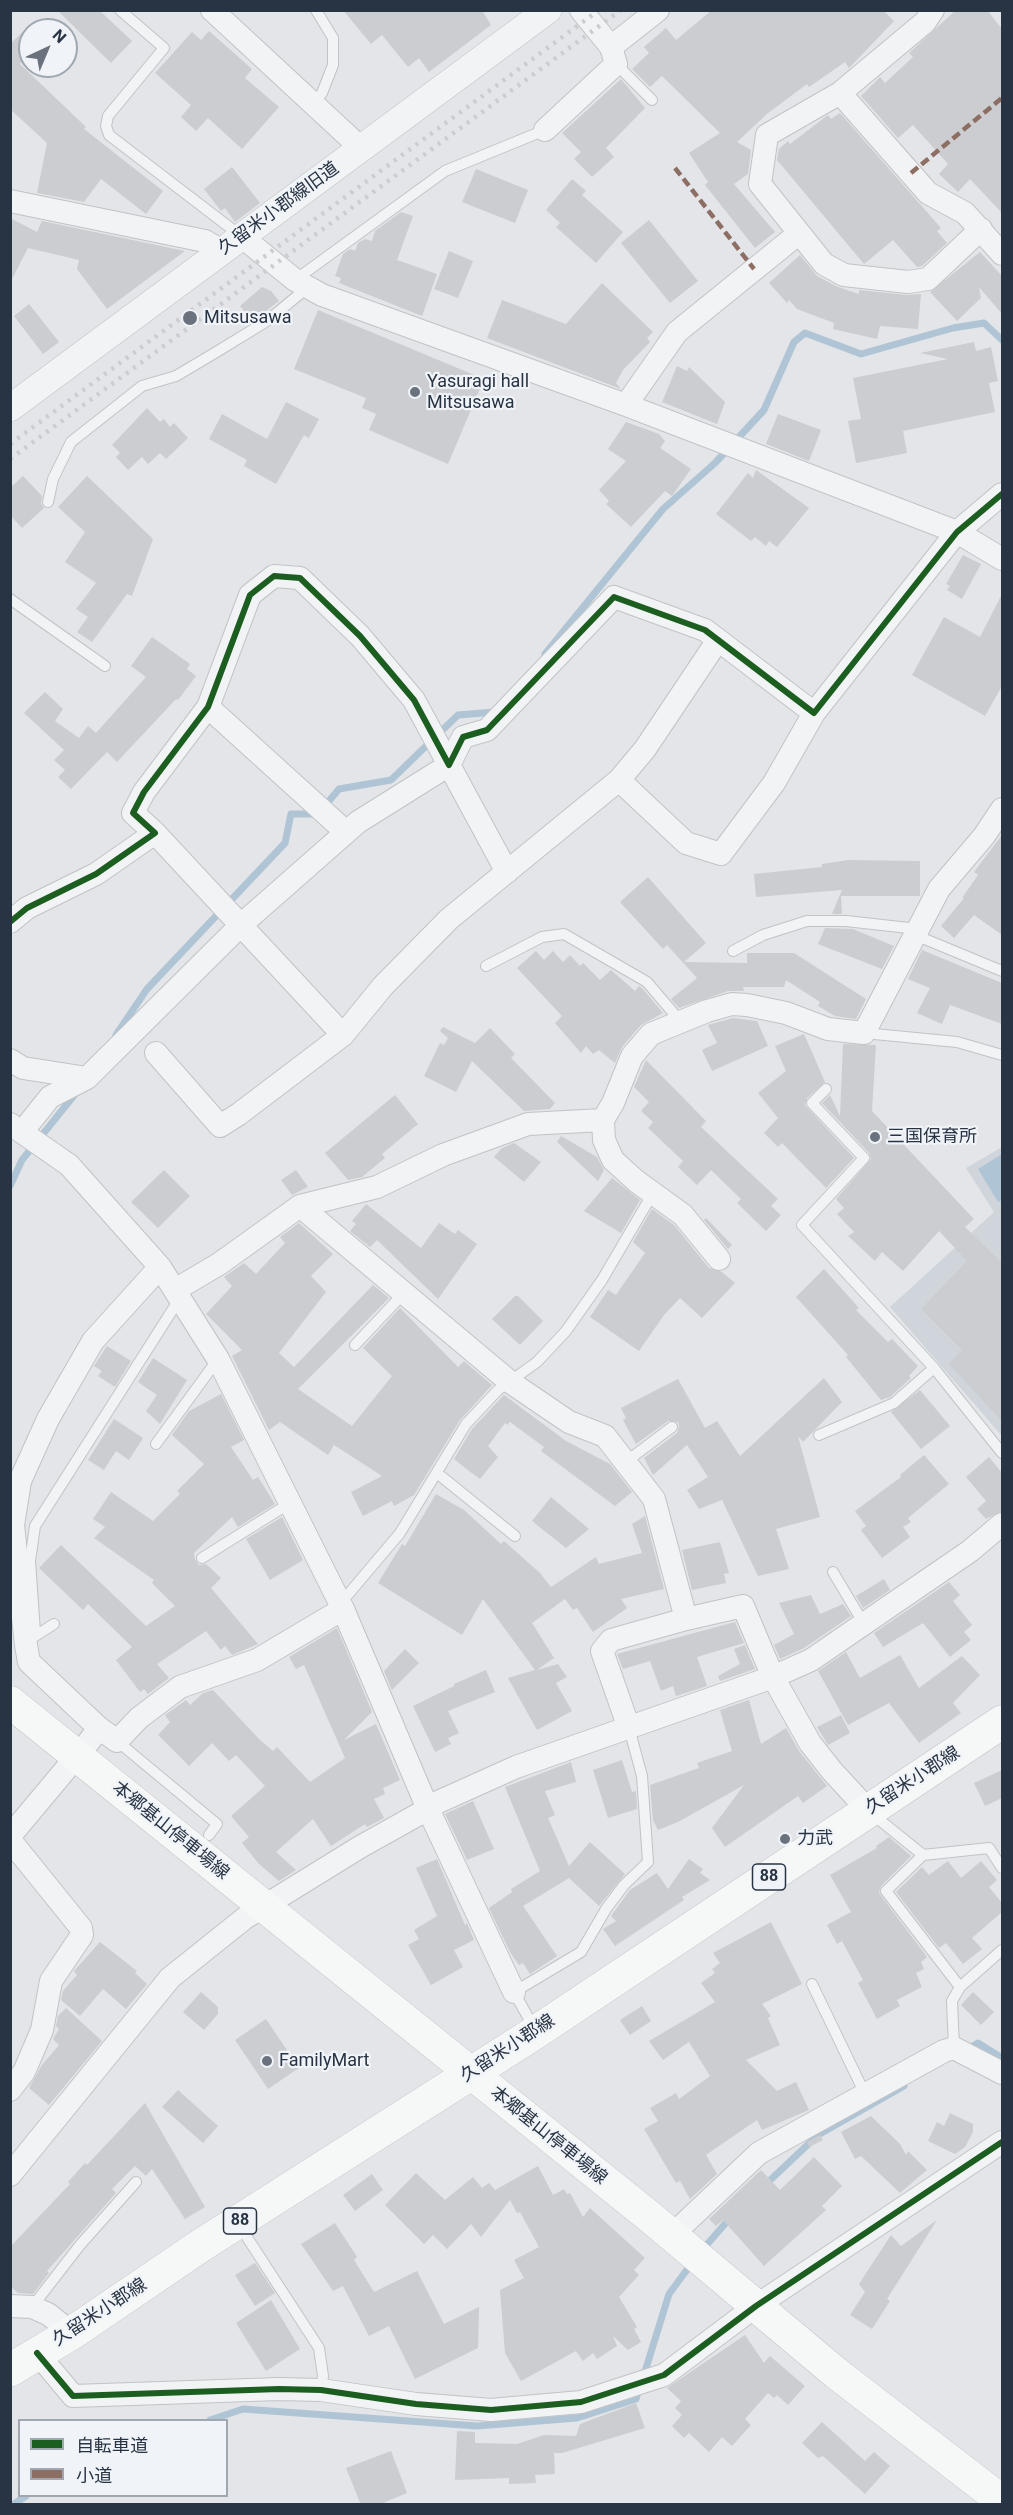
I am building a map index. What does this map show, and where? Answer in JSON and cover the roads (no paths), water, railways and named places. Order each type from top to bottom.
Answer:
[{"type":"main road","name":"本郷基山停車場線","points":[[10,1702],[671,2236],[836,2373],[1002,2501]]},
{"type":"main road","name":"久留米小郡線","points":[[24,2362],[72,2333],[237,2222],[536,2032],[1002,1722]]},
{"type":"street","points":[[212,10],[362,149]]},
{"type":"street","name":"久留米小郡線旧道","points":[[10,408],[548,10]]},
{"type":"street","points":[[581,10],[614,56]]},
{"type":"street","points":[[545,130],[658,10]]},
{"type":"street","points":[[933,10],[925,22],[840,93],[767,135],[760,184],[824,264],[844,275],[908,282],[928,279],[981,229]]},
{"type":"street","points":[[840,93],[928,193],[965,213],[1002,254]]},
{"type":"street","points":[[10,201],[205,241],[232,244],[301,284],[957,532],[1002,559]]},
{"type":"street","points":[[626,405],[676,332],[798,234]]},
{"type":"street","points":[[619,780],[686,843],[721,854],[774,783],[814,713],[957,532],[1002,494]]},
{"type":"street","points":[[343,1035],[242,924],[223,909],[155,833],[134,813],[144,792],[207,707],[250,595],[274,576],[300,578],[360,636],[414,700],[507,872]]},
{"type":"street","points":[[514,1992],[428,1808],[341,1607],[218,1359],[160,1267],[69,1165],[16,1128],[50,1097],[87,1078],[242,924],[346,832],[358,822],[449,765],[463,737],[487,730],[614,597],[705,630],[814,713]]},
{"type":"street","points":[[156,1053],[220,1126],[343,1035],[383,986],[449,920],[619,780],[645,749],[718,640]]},
{"type":"street","points":[[207,707],[346,832]]},
{"type":"street","points":[[719,1259],[683,1215],[636,1181],[613,1160],[604,1140],[603,1120],[613,1103],[632,1056],[651,1035],[732,1004],[786,1013],[828,1029],[864,1033],[939,889],[1001,813]]},
{"type":"street","points":[[10,922],[27,908],[96,874],[155,833]]},
{"type":"street","points":[[10,1060],[23,1068],[87,1078]]},
{"type":"street","points":[[178,1294],[300,1206],[377,1187],[442,1155],[528,1124],[603,1120]]},
{"type":"street","points":[[300,1206],[510,1382],[569,1422],[605,1436],[627,1461],[654,1499],[686,1619]]},
{"type":"street","points":[[108,1735],[29,1662],[30,1640],[13,1525],[20,1481],[48,1419],[93,1341],[160,1267]]},
{"type":"street","points":[[10,2175],[170,1978],[264,1906],[428,1808],[516,1767],[773,1677],[811,1660],[970,1551],[1002,1524]]},
{"type":"street","points":[[629,1728],[602,1651],[611,1640],[743,1606],[773,1677],[810,1743],[868,1810]]},
{"type":"street","points":[[10,2090],[24,2072],[42,2030],[51,1981],[82,1935],[81,1928],[10,1838],[108,1735],[139,1718],[180,1687],[257,1660],[341,1607]]},
{"type":"street","points":[[10,1689],[82,1760]]},
{"type":"street","points":[[10,1713],[82,1760]]},
{"type":"street","points":[[671,2236],[759,2153],[954,2048],[1002,2073]]},
{"type":"street","points":[[24,2362],[73,2396],[160,2392],[321,2390],[416,2404],[491,2410],[581,2402],[664,2375],[756,2306],[1002,2142]]},
{"type":"street","points":[[21,2306],[48,2314],[72,2333]]},
{"type":"lane","points":[[120,10],[164,48],[108,116],[106,126],[109,135],[232,244]]},
{"type":"lane","points":[[313,104],[322,93],[333,65],[333,38],[316,10]]},
{"type":"lane","points":[[614,56],[652,100]]},
{"type":"lane","points":[[48,502],[56,472],[71,442],[142,386],[176,376],[267,321],[301,284],[445,171],[545,130]]},
{"type":"lane","points":[[10,599],[105,666]]},
{"type":"lane","points":[[733,951],[763,935],[807,921],[846,921],[916,932],[1002,971]]},
{"type":"lane","points":[[486,966],[542,937],[564,934],[647,982],[681,1022]]},
{"type":"lane","points":[[864,1033],[957,1042],[1002,1055]]},
{"type":"lane","points":[[826,1089],[813,1103],[864,1158],[802,1225],[934,1368],[1002,1453]]},
{"type":"lane","points":[[341,1607],[400,1533],[466,1424],[498,1390],[537,1362],[566,1331],[602,1280],[653,1192]]},
{"type":"lane","points":[[355,1345],[404,1293]]},
{"type":"lane","points":[[30,1640],[30,1561],[35,1526],[178,1294]]},
{"type":"lane","points":[[156,1444],[218,1359]]},
{"type":"lane","points":[[819,1435],[894,1403],[934,1368]]},
{"type":"lane","points":[[627,1461],[672,1427]]},
{"type":"lane","points":[[436,1473],[515,1536]]},
{"type":"lane","points":[[202,1558],[290,1503]]},
{"type":"lane","points":[[833,1572],[864,1624]]},
{"type":"lane","points":[[30,1640],[54,1624]]},
{"type":"lane","points":[[536,2032],[514,1992],[581,1952],[606,1909],[624,1885],[648,1862],[642,1776],[629,1728]]},
{"type":"lane","points":[[108,1735],[217,1824],[209,1835]]},
{"type":"lane","points":[[868,1810],[923,1855]]},
{"type":"lane","points":[[960,1987],[886,1891],[923,1855],[989,1848],[1001,1862]]},
{"type":"lane","points":[[954,2048],[952,2001],[960,1987],[1002,1950]]},
{"type":"lane","points":[[812,1984],[866,2096]]},
{"type":"lane","points":[[21,2306],[136,2182]]},
{"type":"lane","points":[[237,2222],[319,2348],[323,2376],[321,2390]]},
{"type":"water","points":[[1002,1154],[1002,1200],[998,1202],[978,1169]]},
{"type":"waterway","points":[[545,654],[663,509],[715,463],[764,410],[794,342],[805,333],[861,354],[953,328],[984,323],[1002,340]]},
{"type":"waterway","points":[[116,1035],[147,989],[285,843],[291,814],[318,814],[339,789],[391,780],[458,715],[495,712]]},
{"type":"waterway","points":[[10,1186],[22,1160],[76,1093]]},
{"type":"waterway","points":[[966,2050],[978,2043],[1002,2058]]},
{"type":"waterway","points":[[765,2185],[818,2135],[904,2086]]},
{"type":"waterway","points":[[703,2249],[731,2217]]},
{"type":"waterway","points":[[643,2378],[669,2294],[692,2263]]},
{"type":"waterway","points":[[213,2419],[243,2409],[477,2426],[577,2418],[636,2399],[639,2388]]},
{"type":"waterway","points":[[14,2504],[24,2497]]},
{"type":"railway","points":[[10,444],[599,10]]},
{"type":"railway","points":[[10,459],[621,10]]},
{"type":"place","name":"Mitsusawa","points":[[190,318]]},
{"type":"place","name":"Yasuragi hall Mitsusawa","points":[[415,392]]},
{"type":"place","name":"三国保育所","points":[[875,1137]]},
{"type":"place","name":"力武","points":[[785,1839]]},
{"type":"place","name":"FamilyMart","points":[[267,2061]]}]
